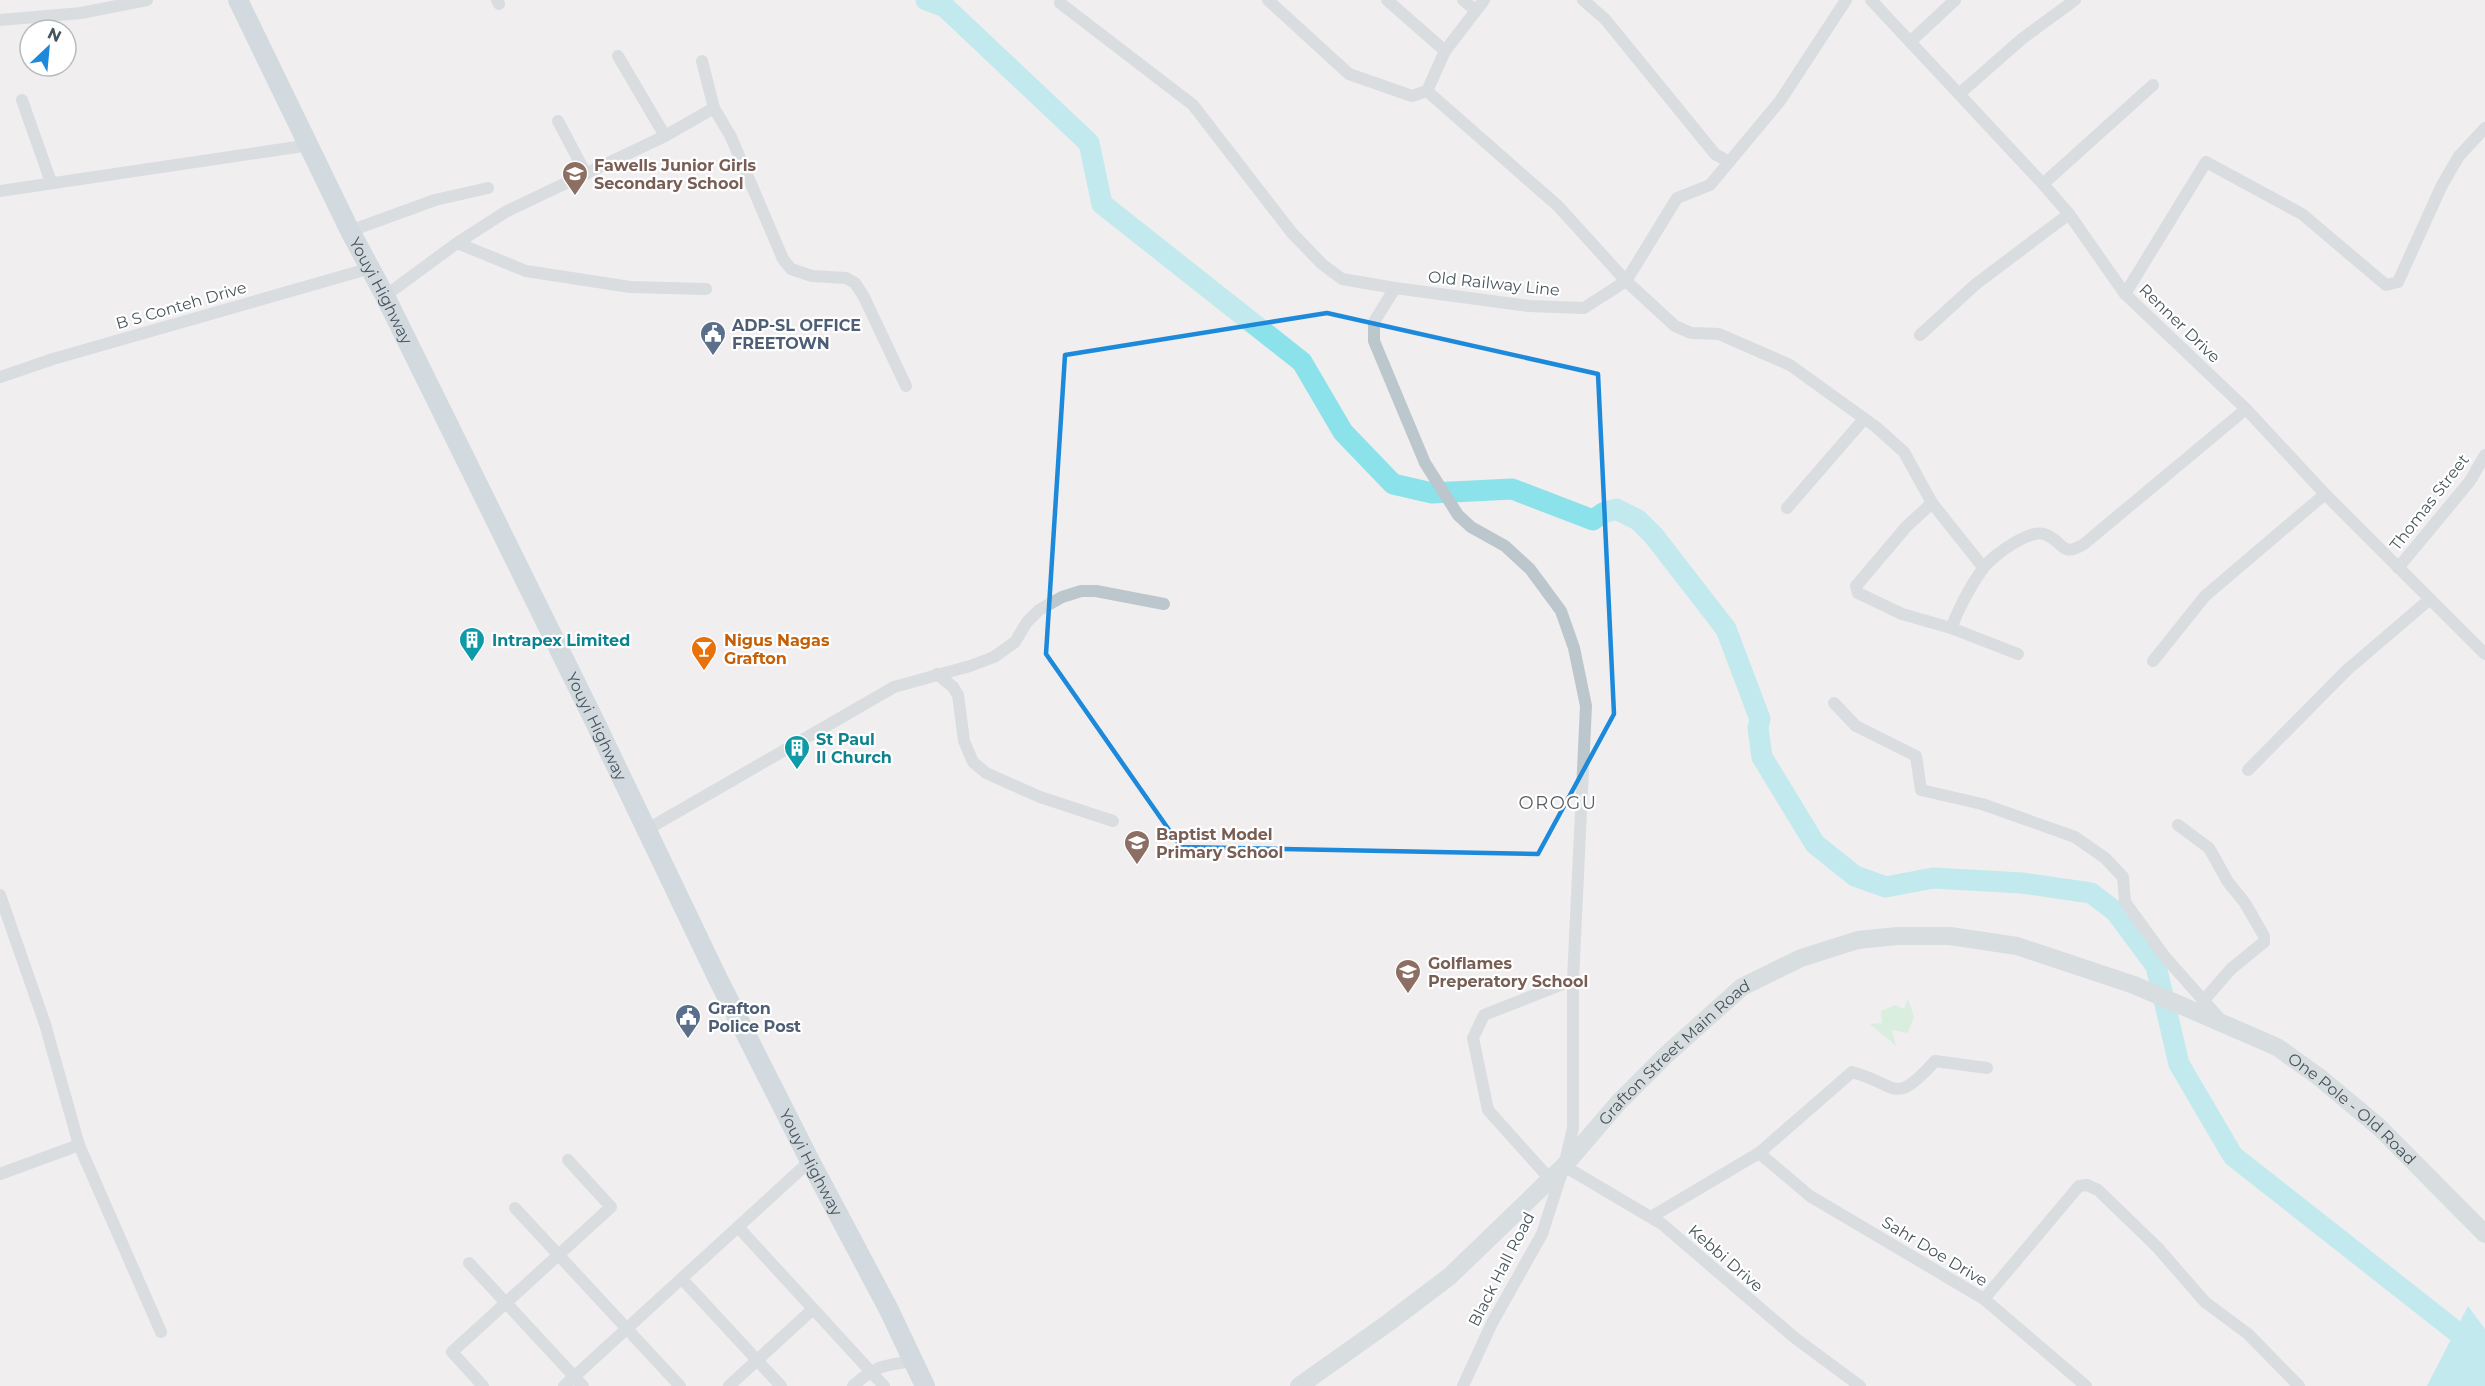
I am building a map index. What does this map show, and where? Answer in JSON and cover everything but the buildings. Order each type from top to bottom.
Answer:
[{"type":"main road","name":"Youyi Highway","points":[[238,0],[350,231],[385,296],[595,722],[718,979],[889,1310],[925,1386]]},
{"type":"street","points":[[0,20],[81,13],[147,0]]},
{"type":"street","points":[[1268,0],[1349,74],[1412,96],[1427,91],[1445,51],[1474,10],[1484,0]]},
{"type":"street","points":[[1387,0],[1445,51]]},
{"type":"street","points":[[1462,0],[1474,10]]},
{"type":"street","points":[[1583,0],[1605,20],[1715,154],[1729,162]]},
{"type":"street","name":"Old Railway Line","points":[[1060,3],[1192,105],[1292,233],[1322,264],[1342,279],[1529,306],[1584,308],[1626,281],[1677,198],[1710,185],[1780,101],[1846,0]]},
{"type":"street","name":"Renner Drive","points":[[1871,0],[2043,184],[2069,214],[2126,294],[2246,409],[2325,494],[2485,654]]},
{"type":"street","points":[[1910,42],[1955,0]]},
{"type":"street","points":[[1959,94],[2023,38],[2075,0]]},
{"type":"street","points":[[618,56],[665,136]]},
{"type":"street","points":[[702,61],[714,108],[730,137],[783,260],[791,269],[812,276],[846,278],[855,283],[864,297],[906,386]]},
{"type":"street","points":[[2043,184],[2153,85]]},
{"type":"street","points":[[1427,91],[1558,206],[1626,281],[1675,326],[1691,333],[1719,334],[1790,365],[1864,419],[1904,452],[1932,503],[1983,567]]},
{"type":"street","points":[[22,100],[51,182]]},
{"type":"street","points":[[385,296],[457,243],[507,211],[665,136],[714,108]]},
{"type":"street","points":[[558,121],[586,174]]},
{"type":"street","points":[[2126,294],[2206,162],[2302,214],[2386,285],[2398,282],[2442,185],[2459,156],[2485,128]]},
{"type":"street","points":[[0,191],[310,145]]},
{"type":"street","points":[[350,231],[435,201],[488,188]]},
{"type":"street","points":[[1920,334],[1976,284],[2069,214]]},
{"type":"street","points":[[457,243],[526,271],[630,287],[706,288]]},
{"type":"street","name":"B S Conteh Drive","points":[[0,377],[65,356],[371,268]]},
{"type":"street","name":"Black Hall Road","points":[[1395,288],[1374,322],[1374,341],[1425,464],[1458,514],[1471,527],[1505,546],[1530,569],[1560,611],[1574,648],[1586,706],[1573,980],[1573,1128],[1564,1166],[1542,1234],[1492,1323],[1463,1386]]},
{"type":"street","points":[[1951,628],[1983,567],[2023,537],[2032,533],[2044,534],[2064,550],[2074,550],[2246,409]]},
{"type":"street","points":[[1787,508],[1864,419]]},
{"type":"street","name":"Thomas Street","points":[[2398,568],[2470,481],[2485,455]]},
{"type":"street","points":[[2153,661],[2205,596],[2325,494]]},
{"type":"street","points":[[1932,503],[1906,527],[1856,586],[1856,590],[1893,610],[1951,628],[2018,654]]},
{"type":"street","points":[[646,830],[894,687],[970,666],[1008,648],[1039,610],[1071,594],[1096,591],[1164,604]]},
{"type":"street","points":[[2248,770],[2346,670],[2430,599]]},
{"type":"street","points":[[937,674],[953,687],[958,695],[964,741],[973,762],[986,773],[1040,797],[1113,821]]},
{"type":"street","points":[[1834,704],[1856,726],[1916,756],[1921,790],[1982,804],[2076,837],[2105,858],[2123,877],[2125,902],[2201,1006],[2231,969],[2258,949],[2264,942],[2264,936],[2246,903],[2228,882],[2209,848],[2178,825]]},
{"type":"street","points":[[0,895],[5,932],[45,1024],[79,1145],[161,1332]]},
{"type":"street","name":"Grafton Street Main Road","points":[[1299,1386],[1450,1276],[1564,1166],[1619,1102],[1666,1055],[1742,987],[1801,958],[1858,940],[1897,936],[1950,936],[2017,946],[2201,1006]]},
{"type":"street","points":[[1549,1178],[1488,1110],[1473,1038],[1484,1015],[1573,980]]},
{"type":"street","name":"One Pole - Old Road","points":[[2201,1006],[2223,1023],[2277,1047],[2319,1077],[2379,1127],[2485,1234]]},
{"type":"street","points":[[1651,1217],[1759,1153],[1852,1072],[1890,1089],[1905,1089],[1922,1076],[1935,1061],[1987,1068]]},
{"type":"street","points":[[0,1174],[79,1145]]},
{"type":"street","name":"Sahr Doe Drive","points":[[1759,1153],[1810,1196],[1984,1299],[2086,1386]]},
{"type":"street","points":[[483,1386],[452,1352],[611,1207],[568,1160]]},
{"type":"street","points":[[564,1386],[579,1381],[627,1329],[810,1161]]},
{"type":"street","name":"Kebbi Drive","points":[[1564,1166],[1662,1224],[1795,1338],[1860,1386]]},
{"type":"street","points":[[1984,1299],[2079,1186],[2087,1185],[2098,1190],[2157,1247],[2205,1302],[2248,1334],[2299,1386]]},
{"type":"street","points":[[515,1208],[680,1386]]},
{"type":"street","points":[[738,1227],[884,1386]]},
{"type":"street","points":[[469,1263],[579,1381]]},
{"type":"street","points":[[682,1279],[781,1386]]},
{"type":"street","points":[[729,1386],[813,1309]]},
{"type":"street","points":[[853,1386],[870,1371],[880,1366],[913,1361]]},
{"type":"highlighted area","points":[[1327,313],[1598,374],[1614,714],[1538,854],[1181,847],[1046,654],[1065,355]]},
{"type":"green space","points":[[1908,999],[1914,1017],[1908,1033],[1892,1030],[1896,1046],[1870,1024],[1882,1023],[1881,1011],[1895,1005],[1904,1009]]},
{"type":"water","points":[[2468,1306],[2485,1329],[2485,1386],[2427,1386]]},
{"type":"waterway","points":[[926,0],[945,7],[1089,143],[1102,204],[1302,362],[1343,432],[1393,484],[1432,493],[1512,489],[1593,520],[1603,513],[1616,509],[1638,520],[1654,536],[1726,629],[1760,719],[1758,728],[1762,757],[1815,844],[1855,876],[1886,887],[1933,878],[2022,883],[2091,893],[2116,912],[2156,966],[2179,1064],[2233,1156],[2485,1354]]},
{"type":"place","name":"Fawells Junior Girls Secondary School","points":[[575,197]]},
{"type":"place","name":"ADP-SL OFFICE FREETOWN","points":[[713,357]]},
{"type":"place","name":"Intrapex Limited","points":[[472,663]]},
{"type":"place","name":"Nigus Nagas Grafton","points":[[704,672]]},
{"type":"place","name":"St Paul II Church","points":[[797,771]]},
{"type":"place","name":"Baptist Model Primary School","points":[[1137,866]]},
{"type":"place","name":"Golflames Preperatory School","points":[[1408,995]]},
{"type":"place","name":"Grafton Police Post","points":[[688,1040]]},
{"type":"district","name":"OROGU","points":[[1558,803]]}]
